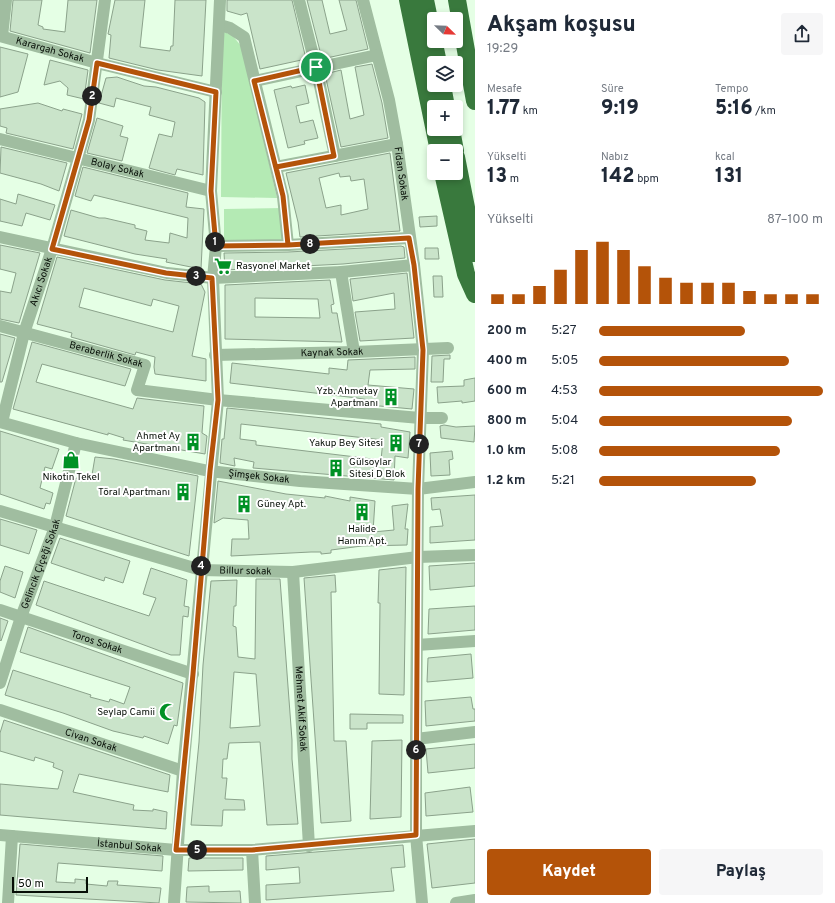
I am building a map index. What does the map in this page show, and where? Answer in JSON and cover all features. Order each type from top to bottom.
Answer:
[{"type":"highway","points":[[408,0],[438,144]]},
{"type":"highway","points":[[426,0],[437,56]]},
{"type":"highway","points":[[450,0],[453,12]]},
{"type":"highway","points":[[457,0],[475,101]]},
{"type":"highway","points":[[460,48],[475,115]]},
{"type":"highway","points":[[445,180],[466,274],[475,294]]},
{"type":"highway","points":[[461,180],[475,252]]},
{"type":"street","points":[[1,36],[6,0]]},
{"type":"street","name":"Akıcı Sokak","points":[[1,422],[24,333],[52,249],[89,120],[105,0]]},
{"type":"street","points":[[174,903],[176,850],[193,674],[210,471],[218,400],[212,278],[216,246],[211,191],[220,0]]},
{"type":"street","points":[[299,0],[316,67],[334,156]]},
{"type":"street","name":"Fidan Sokak","points":[[363,0],[389,100],[397,144],[414,265],[423,350],[418,489],[416,739],[416,835],[422,903]]},
{"type":"street","points":[[220,25],[230,28],[244,37],[283,196],[288,245]]},
{"type":"street","name":"Karargah Sokak","points":[[1,36],[97,63],[216,92]]},
{"type":"street","points":[[254,81],[316,67],[377,56]]},
{"type":"street","name":"Bolay Sokak","points":[[0,140],[78,157],[211,191]]},
{"type":"street","points":[[276,167],[397,144]]},
{"type":"street","points":[[0,236],[52,249],[166,273],[212,278],[342,272],[414,265]]},
{"type":"street","points":[[216,246],[288,245],[409,238]]},
{"type":"street","points":[[342,272],[354,352]]},
{"type":"street","name":"Beraberlik Sokak","points":[[0,326],[145,365],[137,390],[218,400],[420,418],[442,418]]},
{"type":"street","name":"Kaynak Sokak","points":[[215,354],[354,352],[448,348]]},
{"type":"street","name":"Şimşek Sokak","points":[[1,422],[76,443],[210,471],[300,482],[418,489],[475,482]]},
{"type":"street","name":"Gelincik Çiçeği Sokak","points":[[0,683],[21,617],[55,527],[76,443]]},
{"type":"street","name":"Billur sokak","points":[[0,511],[201,570],[293,572],[418,557],[475,555]]},
{"type":"street","name":"Mehmet Akif Sokak","points":[[293,572],[309,846]]},
{"type":"street","name":"Toros Sokak","points":[[0,610],[193,674]]},
{"type":"street","points":[[417,645],[475,641]]},
{"type":"street","name":"Civan Sokak","points":[[0,710],[183,771]]},
{"type":"street","points":[[416,739],[475,732]]},
{"type":"street","name":"İstanbul Sokak","points":[[6,835],[176,850],[252,850],[475,831]]},
{"type":"street","points":[[6,835],[8,903]]},
{"type":"street","points":[[252,850],[255,903]]},
{"type":"street","points":[[456,903],[475,900]]},
{"type":"green space","points":[[222,31],[232,35],[242,47],[277,198],[221,197]]},
{"type":"green space","points":[[284,208],[286,243],[224,246],[224,209]]},
{"type":"building","points":[[13,0],[42,0],[38,25],[43,27],[43,29],[65,32],[68,0],[97,0],[90,53],[10,31]]},
{"type":"building","points":[[115,0],[145,0],[140,47],[170,51],[171,46],[173,46],[175,0],[206,0],[202,76],[158,70],[109,58],[111,35],[108,34]]},
{"type":"building","points":[[227,0],[292,0],[306,59],[260,69],[247,13],[241,15],[227,11]]},
{"type":"building","points":[[307,0],[322,0],[330,34],[347,30],[339,0],[356,0],[368,49],[322,59]]},
{"type":"building","points":[[0,47],[28,54],[18,92],[0,97]]},
{"type":"building","points":[[50,60],[88,70],[84,99],[67,95],[68,88],[60,81],[44,85]]},
{"type":"building","points":[[372,64],[382,103],[388,138],[341,147],[325,74],[341,70],[350,119],[364,115],[355,67]]},
{"type":"building","points":[[117,77],[144,86],[156,87],[199,98],[205,102],[203,175],[177,169],[175,175],[149,168],[159,134],[172,137],[175,122],[149,115],[151,107],[116,98],[114,107],[99,103],[106,78]]},
{"type":"building","points":[[305,85],[309,103],[296,106],[300,123],[313,120],[318,138],[304,141],[305,144],[288,148],[274,90],[291,86],[292,88]]},
{"type":"building","points":[[38,103],[62,111],[63,109],[82,114],[73,149],[6,133],[7,128],[0,126],[0,109]]},
{"type":"building","points":[[97,118],[123,126],[120,136],[128,138],[122,161],[87,153]]},
{"type":"building","points":[[1,147],[67,163],[59,191],[41,184],[0,173]]},
{"type":"building","points":[[390,153],[400,231],[300,237],[298,222],[286,173]],"holes":[[[339,173],[340,177],[350,176],[351,181],[364,179],[368,209],[341,215],[341,205],[326,208],[319,178]]]},
{"type":"building","points":[[83,167],[188,193],[186,207],[204,209],[201,269],[166,262],[167,259],[135,254],[64,236],[71,210],[99,218],[135,225],[135,228],[147,231],[145,240],[169,243],[170,233],[187,238],[188,218],[94,195],[91,201],[75,196]]},
{"type":"building","points":[[18,194],[55,205],[50,220],[26,213],[22,226],[0,221],[0,199],[16,204]]},
{"type":"building","points":[[437,216],[437,226],[420,227],[419,217]]},
{"type":"building","points":[[0,245],[40,253],[19,323],[0,319],[0,291],[11,293],[16,273],[0,269]]},
{"type":"building","points":[[404,247],[405,258],[343,264],[225,270],[224,253],[288,252]]},
{"type":"building","points":[[425,248],[438,248],[439,259],[425,259]]},
{"type":"building","points":[[57,257],[165,280],[201,284],[205,292],[192,356],[206,359],[206,381],[155,374],[155,357],[136,352],[135,355],[71,337],[72,333],[37,324]],"holes":[[[84,288],[151,306],[153,299],[179,306],[173,332],[79,307]]]},
{"type":"building","points":[[407,273],[414,338],[360,341],[355,312],[395,309],[394,293],[353,301],[350,279]]},
{"type":"building","points":[[433,276],[442,276],[443,297],[434,297]]},
{"type":"building","points":[[330,280],[334,304],[331,305],[332,313],[337,313],[342,342],[225,339],[225,285]],"holes":[[[255,298],[318,299],[320,318],[255,317]]]},
{"type":"building","points":[[0,334],[15,338],[2,382],[0,382]]},
{"type":"building","points":[[32,342],[131,369],[125,386],[42,364],[36,382],[133,409],[137,398],[204,406],[202,433],[207,436],[205,454],[123,440],[124,438],[108,433],[108,435],[13,409]]},
{"type":"building","points":[[450,355],[450,359],[444,359],[443,382],[431,382],[432,356]]},
{"type":"building","points":[[415,357],[415,369],[370,370],[368,385],[414,389],[412,409],[369,405],[369,400],[357,398],[230,383],[232,363],[329,374],[329,368],[347,370],[348,360]]},
{"type":"building","points":[[475,378],[475,401],[462,403],[462,401],[438,403],[437,387],[464,386],[464,380]]},
{"type":"building","points":[[227,408],[381,424],[381,427],[410,432],[408,458],[395,456],[394,480],[253,468],[254,462],[234,458],[235,466],[220,463],[222,439],[224,439]],"holes":[[[241,424],[383,440],[381,460],[256,445],[256,441],[240,439]]]},
{"type":"building","points":[[444,425],[456,427],[475,426],[474,442],[441,438],[440,426]]},
{"type":"building","points":[[0,431],[59,449],[52,469],[45,467],[40,488],[53,493],[50,504],[46,503],[44,509],[0,494]]},
{"type":"building","points":[[452,451],[453,459],[449,460],[450,475],[431,476],[430,453]]},
{"type":"building","points":[[95,457],[114,459],[198,476],[189,556],[66,516],[76,478],[91,481]]},
{"type":"building","points":[[218,481],[286,494],[325,498],[325,496],[350,501],[350,497],[375,501],[373,532],[394,530],[392,506],[408,504],[405,529],[408,529],[407,545],[362,546],[331,550],[331,553],[321,554],[321,552],[311,552],[231,556],[232,539],[249,539],[248,520],[223,518],[214,523]]},
{"type":"building","points":[[475,495],[475,540],[430,543],[430,527],[443,526],[440,509],[432,510],[431,498]]},
{"type":"building","points":[[0,519],[37,530],[29,554],[0,545]]},
{"type":"building","points":[[60,538],[130,561],[123,583],[105,577],[104,581],[51,563]]},
{"type":"building","points":[[475,563],[475,586],[430,590],[429,566]]},
{"type":"building","points":[[5,566],[23,572],[15,598],[0,592],[0,581]]},
{"type":"building","points":[[406,567],[404,695],[379,694],[379,570]]},
{"type":"building","points":[[151,568],[187,580],[184,606],[189,607],[188,617],[183,616],[180,655],[171,655],[36,605],[44,581],[149,616],[156,598],[143,594]]},
{"type":"building","points":[[335,575],[336,592],[331,592],[334,741],[346,741],[351,821],[321,823],[304,578]]},
{"type":"building","points":[[256,579],[280,579],[292,740],[292,759],[298,824],[267,825],[260,742],[229,743],[227,759],[223,759],[222,778],[227,778],[225,799],[244,800],[245,810],[223,810],[222,826],[191,825],[211,581],[237,580],[236,606],[234,606],[233,626],[236,627],[238,657],[255,659]],"holes":[[[234,672],[256,674],[260,726],[230,728]]]},
{"type":"building","points":[[475,606],[475,630],[428,634],[429,609]]},
{"type":"building","points":[[0,618],[8,621],[1,641],[0,640]]},
{"type":"building","points":[[28,627],[183,683],[177,726],[174,725],[168,744],[144,736],[143,738],[113,731],[63,713],[5,695],[13,670],[91,695],[90,697],[109,702],[110,699],[124,704],[130,687],[20,652]]},
{"type":"building","points":[[471,654],[473,678],[427,682],[428,658]]},
{"type":"building","points":[[471,697],[473,709],[475,709],[475,721],[426,726],[425,701]]},
{"type":"building","points":[[350,714],[403,715],[403,723],[367,723],[367,729],[350,729]]},
{"type":"building","points":[[4,720],[170,775],[168,792],[79,774],[73,792],[134,805],[133,810],[153,811],[153,809],[167,812],[166,829],[0,815],[0,784],[58,789],[63,771],[53,767],[54,763],[35,757],[34,761],[0,751],[0,733]]},
{"type":"building","points":[[402,740],[401,817],[370,819],[372,741]]},
{"type":"building","points":[[475,744],[475,768],[428,773],[426,749]]},
{"type":"building","points":[[470,787],[473,812],[426,816],[425,793]]},
{"type":"building","points":[[475,839],[475,883],[432,888],[427,844]]},
{"type":"building","points":[[20,844],[163,856],[162,871],[58,863],[56,882],[75,883],[75,879],[86,880],[86,884],[107,886],[108,881],[118,881],[117,885],[161,888],[159,903],[16,895]]},
{"type":"building","points":[[403,845],[405,867],[391,868],[394,891],[266,900],[266,885],[300,883],[299,867],[266,870],[266,856]]},
{"type":"building","points":[[189,858],[243,858],[243,870],[188,871]]},
{"type":"building","points":[[209,886],[209,892],[240,891],[241,903],[186,902],[187,887]]},
{"type":"place","name":"Rasyonel Market","points":[[223,266]]},
{"type":"place","name":"Yzb. Ahmetay Apartmanı","points":[[391,397]]},
{"type":"place","name":"Ahmet Ay Apartmanı","points":[[193,442]]},
{"type":"place","name":"Yakup Bey Sitesi","points":[[396,443]]},
{"type":"place","name":"Nikotin Tekel","points":[[71,460]]},
{"type":"place","name":"Gülsoylar Sitesi D Blok","points":[[336,468]]},
{"type":"place","name":"Töral Apartmanı","points":[[183,492]]},
{"type":"place","name":"Güney Apt.","points":[[244,504]]},
{"type":"place","name":"Halide Hanım Apt.","points":[[362,512]]},
{"type":"place","name":"Seylap Camii","points":[[168,712]]},
{"type":"route","points":[[316,67],[254,81],[283,196],[284,208],[288,245],[409,238],[414,265],[423,350],[418,489],[416,835],[309,846],[252,850],[176,850],[193,674],[210,471],[218,400],[212,278],[166,273],[52,249],[89,120],[97,63],[216,92],[211,191],[216,246],[288,245],[283,196],[276,167],[334,156],[316,67]]}]
